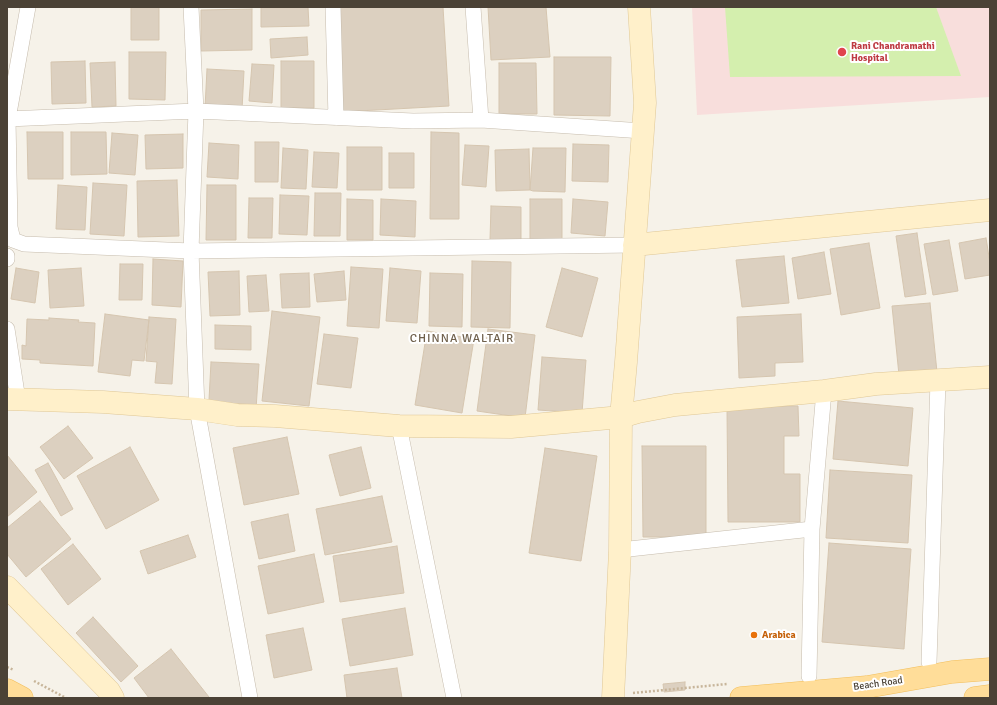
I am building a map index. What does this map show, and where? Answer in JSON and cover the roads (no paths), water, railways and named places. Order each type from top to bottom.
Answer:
[{"type":"main road","name":"Beach Road","points":[[741,698],[868,692],[952,672],[990,669]]},
{"type":"main road","points":[[7,690],[28,689]]},
{"type":"main road","points":[[976,698],[990,696]]},
{"type":"street","points":[[28,7],[8,119],[10,227],[13,240],[24,244],[191,251],[634,244],[990,210]]},
{"type":"street","points":[[191,7],[196,111],[191,251],[197,409],[250,698]]},
{"type":"street","points":[[333,7],[336,118]]},
{"type":"street","points":[[473,7],[481,120]]},
{"type":"street","points":[[613,698],[620,550],[621,418],[645,103],[639,7]]},
{"type":"street","points":[[8,119],[196,111],[413,121],[481,120],[643,131]]},
{"type":"street","points":[[7,329],[12,399],[103,402],[197,409],[237,415],[274,416],[399,426],[511,427],[621,418],[638,412],[675,405],[824,391],[876,384],[990,377]]},
{"type":"street","points":[[929,662],[938,381]]},
{"type":"street","points":[[809,676],[812,528],[824,391]]},
{"type":"street","points":[[399,426],[454,698]]},
{"type":"street","points":[[620,550],[812,528]]},
{"type":"street","points":[[7,586],[109,691],[113,698]]},
{"type":"place","name":"Rani Chandramathi Hospital","points":[[842,52]]},
{"type":"place","name":"Arabica","points":[[754,635]]},
{"type":"district","name":"CHINNA WALTAIR","points":[[462,339]]}]
